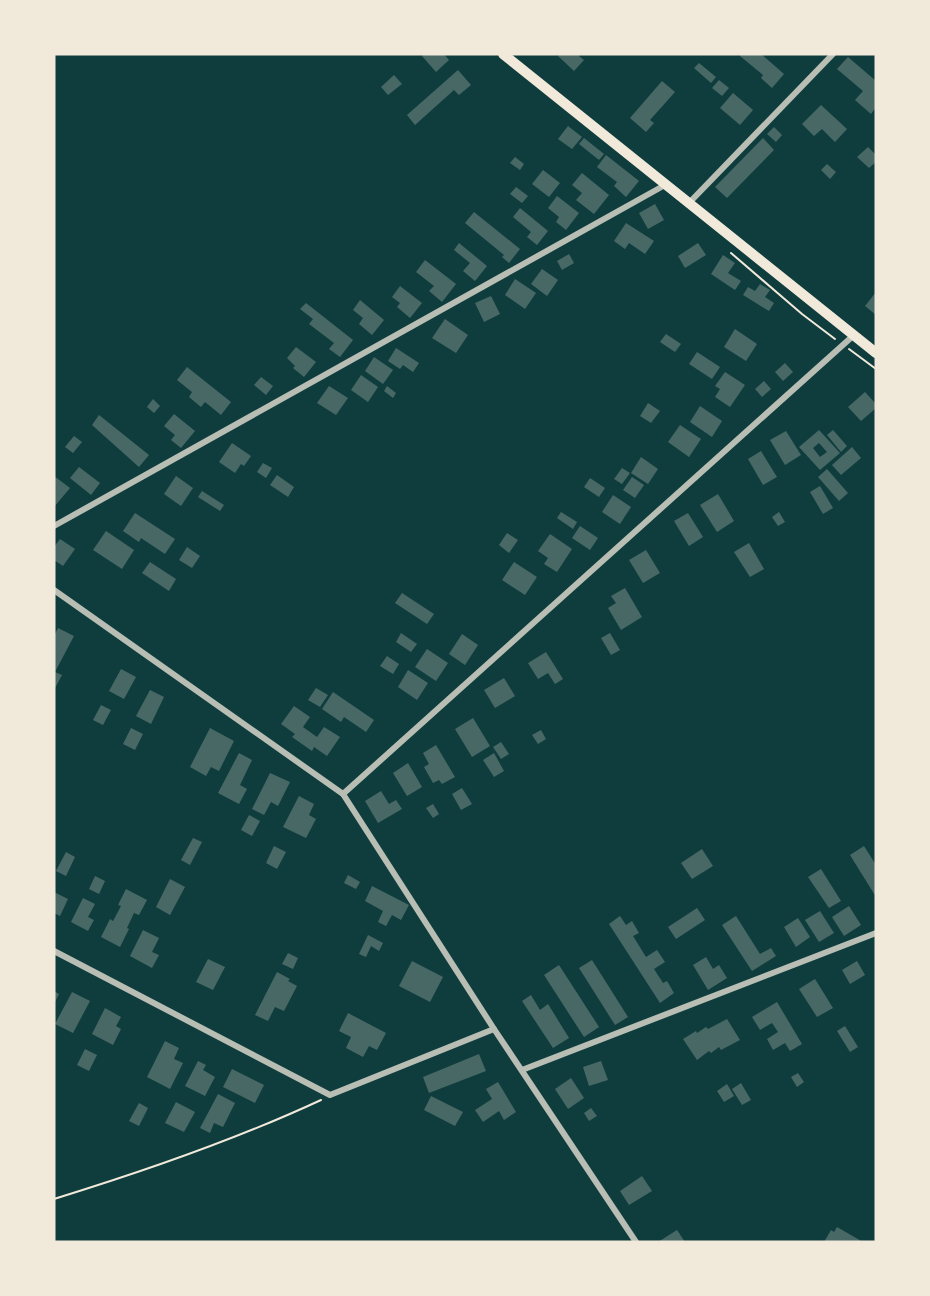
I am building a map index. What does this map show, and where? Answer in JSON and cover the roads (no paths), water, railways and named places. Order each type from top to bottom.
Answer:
[{"type":"main road","points":[[503,54],[876,353]]},
{"type":"street","points":[[689,203],[833,54]]},
{"type":"street","points":[[54,526],[665,185]]},
{"type":"street","points":[[343,794],[854,335]]},
{"type":"street","points":[[54,590],[343,794],[494,1029],[636,1242]]},
{"type":"street","points":[[522,1070],[876,933]]},
{"type":"street","points":[[54,951],[330,1095],[494,1029]]}]
